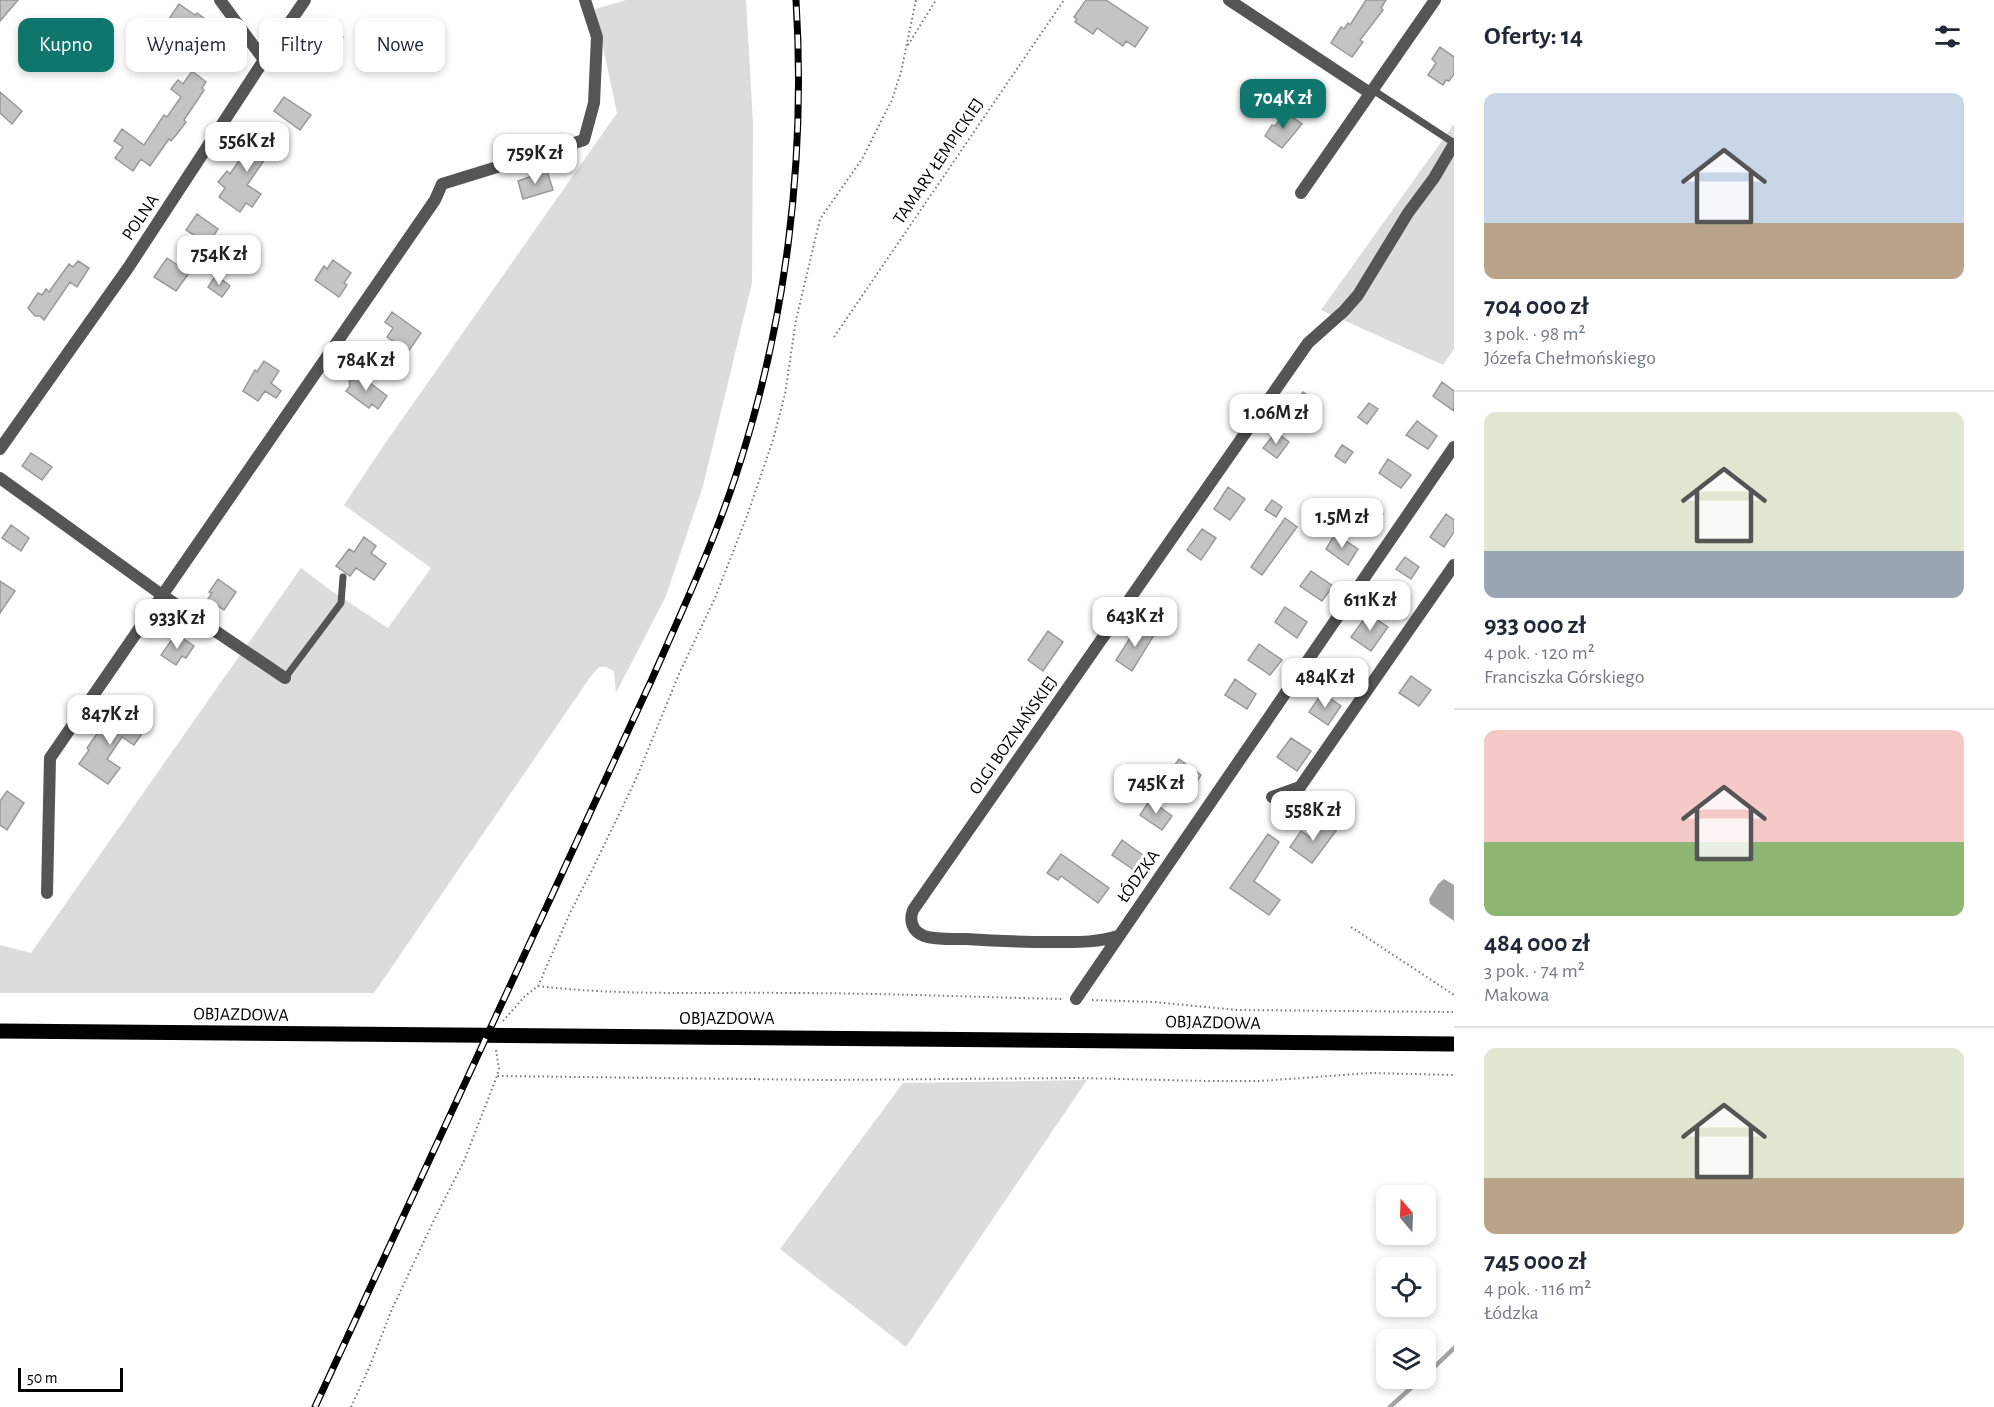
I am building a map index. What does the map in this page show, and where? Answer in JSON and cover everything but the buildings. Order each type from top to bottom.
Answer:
[{"type":"main road","name":"OBJAZDOWA","points":[[0,1031],[1454,1044]]},
{"type":"street","points":[[220,0],[259,53]]},
{"type":"street","name":"POLNA","points":[[293,18],[305,0]]},
{"type":"street","points":[[47,893],[50,758],[435,200],[442,184],[584,140],[594,103],[597,37],[585,0]]},
{"type":"street","points":[[1229,0],[1372,92]]},
{"type":"street","points":[[1301,193],[1435,0]]},
{"type":"street","name":"POLNA","points":[[0,449],[128,268],[259,68]]},
{"type":"street","name":"OLGI BOZNAŃSKIEJ","points":[[1118,936],[1097,942],[1013,942],[940,938],[925,936],[918,932],[910,918],[913,910],[1308,343],[1344,311],[1358,295],[1454,144]]},
{"type":"street","name":"ŁÓDZKA","points":[[1076,999],[1454,447]]},
{"type":"street","points":[[0,478],[162,595],[285,678]]},
{"type":"street","points":[[1272,797],[1300,787],[1454,565]]},
{"type":"lane","points":[[1372,92],[1454,144]]},
{"type":"lane","points":[[285,678],[341,603],[343,577]]},
{"type":"path","points":[[502,1023],[520,1001],[538,986],[570,913],[636,779],[679,675],[715,598],[773,440],[785,394],[796,320],[820,219],[862,159],[892,100],[916,0]]},
{"type":"path","points":[[906,47],[936,0]]},
{"type":"path","name":"TAMARY ŁEMPICKIEJ","points":[[834,337],[1064,0]]},
{"type":"path","points":[[1351,927],[1454,995]]},
{"type":"path","points":[[538,986],[583,991],[854,993],[1076,999],[1154,1002],[1237,1010],[1454,1012]]},
{"type":"path","points":[[351,1407],[392,1309],[478,1130],[499,1069],[496,1051],[498,1041]]},
{"type":"path","points":[[497,1076],[828,1080],[1078,1078],[1218,1081],[1260,1081],[1371,1073],[1454,1076]]},
{"type":"shaded area","points":[[626,0],[746,0],[753,124],[752,283],[703,486],[666,596],[616,693],[614,671],[606,667],[599,667],[374,993],[0,993],[0,945],[31,953],[301,568],[388,628],[431,568],[344,505],[617,113],[595,9]]},
{"type":"shaded area","points":[[1454,124],[1454,349],[1443,365],[1321,310]]},
{"type":"shaded area","points":[[1444,879],[1454,885],[1454,921],[1430,904],[1429,899]]},
{"type":"shaded area","points":[[1087,1080],[906,1347],[780,1249],[903,1083]]},
{"type":"waterway","points":[[1436,1365],[1454,1348]]},
{"type":"waterway","points":[[1390,1407],[1410,1389]]},
{"type":"railway","points":[[315,1407],[652,679],[706,555],[735,478],[753,420],[767,361],[788,242],[795,182],[798,121],[796,0]]}]
